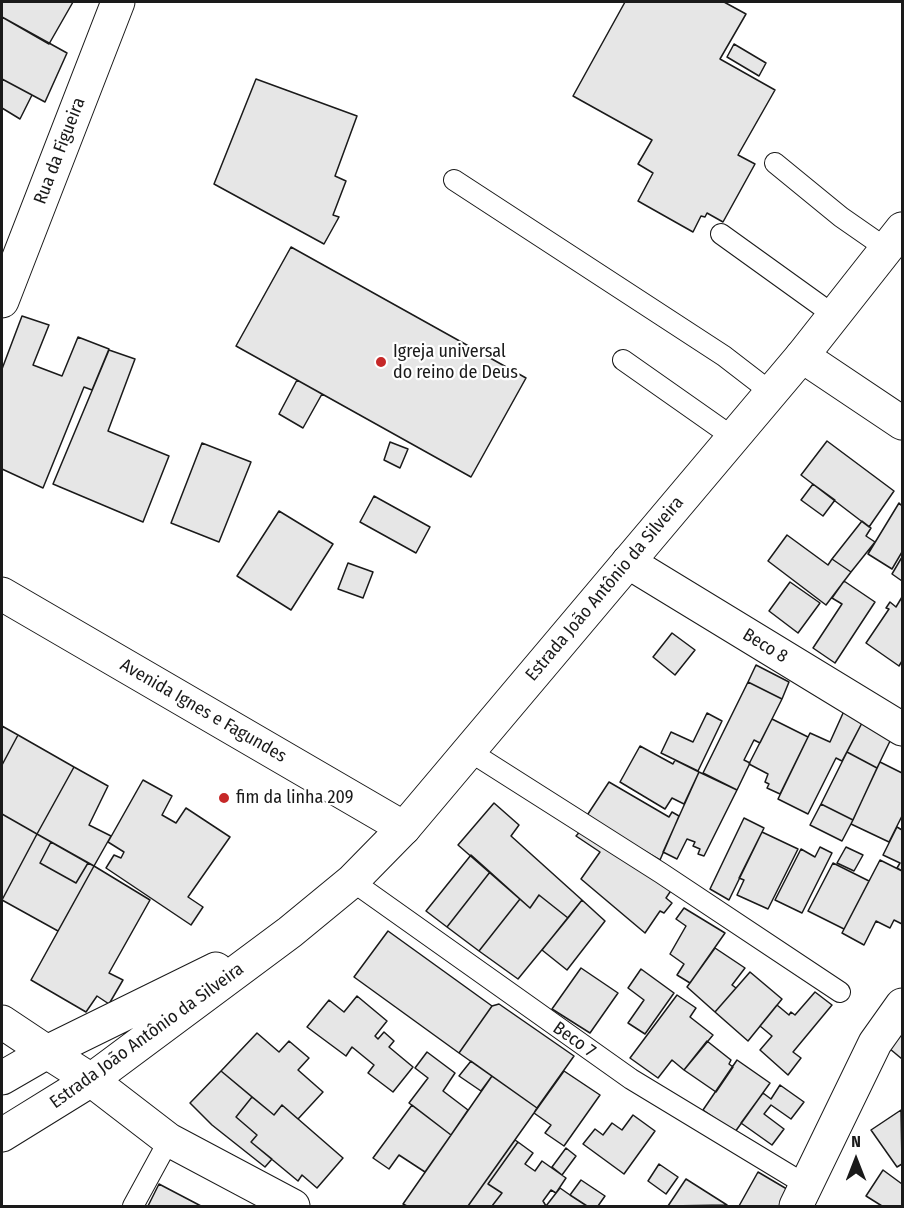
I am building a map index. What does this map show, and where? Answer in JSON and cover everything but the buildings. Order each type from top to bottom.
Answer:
[{"type":"street","name":"Rua da Figueira","points":[[2,301],[118,2]]},
{"type":"street","name":"Estrada João Antônio da Silveira","points":[[2,1135],[91,1080],[290,932],[352,881],[404,828],[734,438],[895,239]]},
{"type":"street","points":[[802,356],[903,423]]},
{"type":"street","name":"Beco 8","points":[[628,562],[903,729]]},
{"type":"street","name":"Avenida Ignes e Fagundes","points":[[2,594],[404,828]]},
{"type":"street","name":"Estrada João Antônio da Silveira","points":[[2,1078],[47,1052],[290,932]]},
{"type":"street","points":[[801,1196],[875,1043],[903,1005]]},
{"type":"street","points":[[2,1022],[91,1080],[169,1140],[293,1206]]},
{"type":"lane","points":[[775,163],[840,217],[895,239]]},
{"type":"lane","points":[[454,180],[724,356],[772,393]]},
{"type":"lane","points":[[721,234],[835,316]]},
{"type":"lane","points":[[623,360],[734,438]]},
{"type":"lane","points":[[469,751],[661,873],[840,992]]},
{"type":"lane","name":"Beco 7","points":[[352,881],[631,1079],[801,1196]]},
{"type":"lane","points":[[133,1206],[169,1140]]},
{"type":"place","name":"Igreja universal do reino de Deus","points":[[381,362]]},
{"type":"place","name":"fim da linha 209","points":[[224,798]]}]
